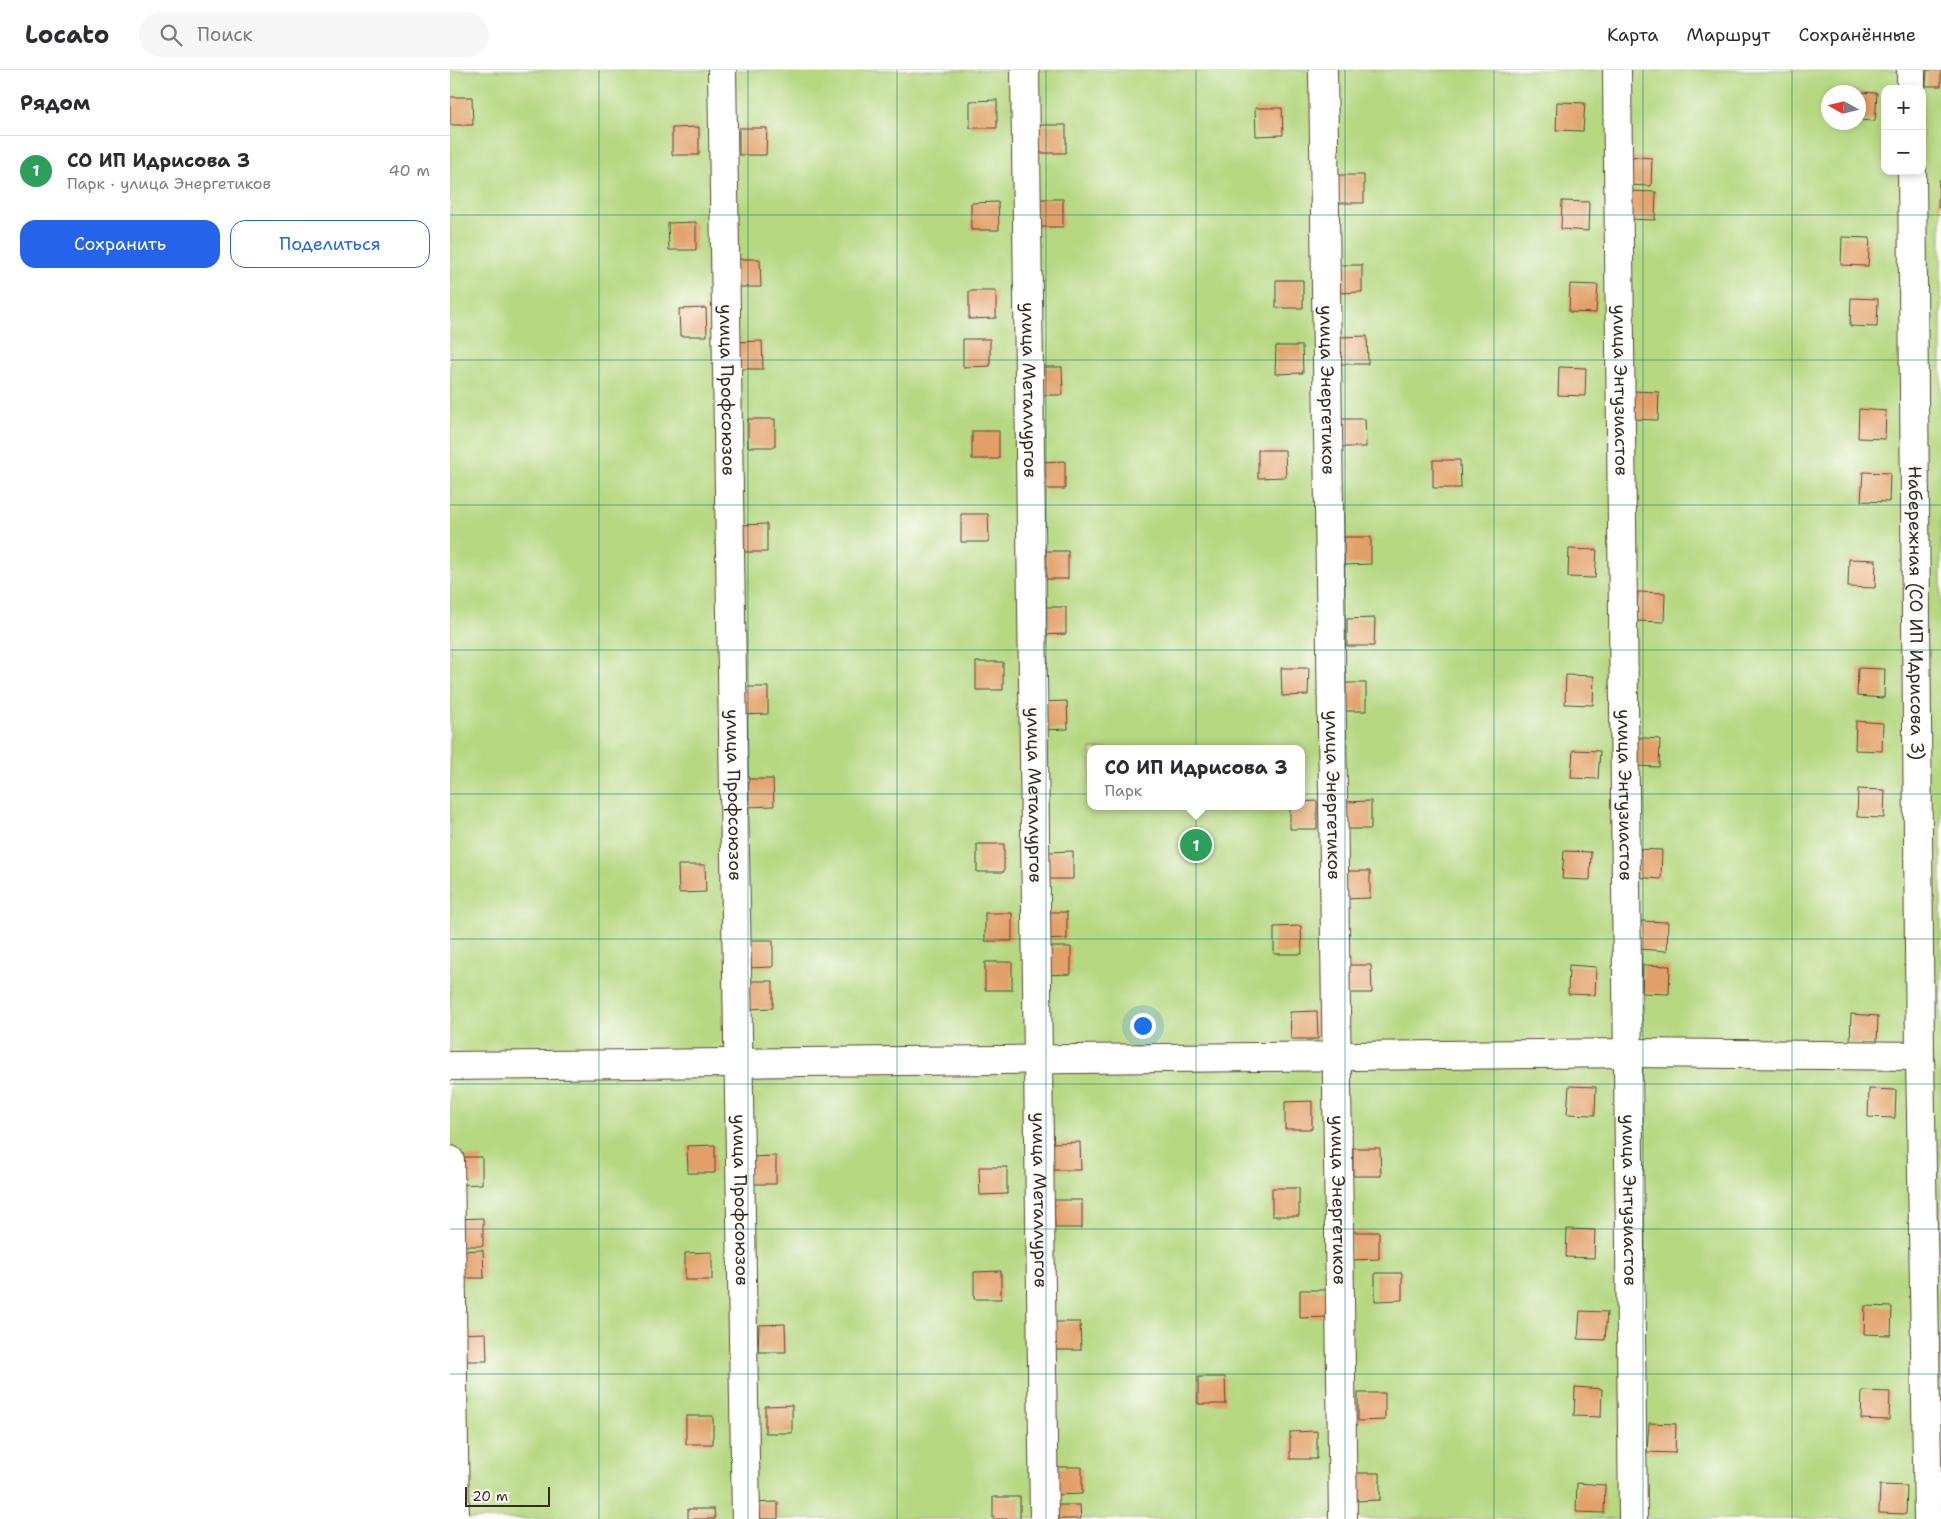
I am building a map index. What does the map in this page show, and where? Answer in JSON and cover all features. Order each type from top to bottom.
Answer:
[{"type":"street","name":"улица Профсоюзов","points":[[722,70],[746,1519]]},
{"type":"street","name":"улица Металлургов","points":[[1025,70],[1044,1519]]},
{"type":"street","name":"улица Энергетиков","points":[[1323,70],[1343,1519]]},
{"type":"street","name":"улица Энтузиастов","points":[[1617,70],[1633,1519]]},
{"type":"street","points":[[1911,70],[1911,85]]},
{"type":"street","name":"Набережная (СО ИП Идрисова 3)","points":[[1912,175],[1920,1056],[1928,1519]]},
{"type":"street","points":[[450,1066],[1628,1053],[1920,1056]]},
{"type":"street","points":[[450,1160],[455,1519]]},
{"type":"green space","points":[[450,70],[1941,70],[1941,1519],[450,1519]]},
{"type":"building","points":[[1927,70],[1941,70],[1941,86],[1926,86]]},
{"type":"building","points":[[1866,92],[1877,93],[1875,121],[1866,120]]},
{"type":"building","points":[[450,97],[472,97],[473,125],[450,125]]},
{"type":"building","points":[[997,100],[997,128],[970,128],[970,101]]},
{"type":"building","points":[[1557,102],[1585,103],[1583,131],[1556,130]]},
{"type":"building","points":[[1255,108],[1282,108],[1283,135],[1256,136]]},
{"type":"building","points":[[1039,125],[1066,125],[1066,153],[1039,153]]},
{"type":"building","points":[[699,127],[699,155],[672,155],[672,128]]},
{"type":"building","points":[[739,128],[767,128],[766,155],[739,155]]},
{"type":"building","points":[[1625,156],[1652,158],[1651,186],[1624,185]]},
{"type":"building","points":[[1337,175],[1364,175],[1364,203],[1337,203]]},
{"type":"building","points":[[1939,180],[1941,180],[1941,208],[1938,208]]},
{"type":"building","points":[[1628,191],[1656,192],[1655,220],[1627,219]]},
{"type":"building","points":[[1036,199],[1063,199],[1063,227],[1036,227]]},
{"type":"building","points":[[1562,201],[1589,202],[1588,231],[1561,229]]},
{"type":"building","points":[[998,202],[999,230],[971,230],[971,203]]},
{"type":"building","points":[[696,222],[696,250],[669,250],[668,223]]},
{"type":"building","points":[[1842,237],[1870,238],[1868,266],[1841,265]]},
{"type":"building","points":[[733,259],[760,259],[761,287],[734,287]]},
{"type":"building","points":[[1335,265],[1362,265],[1362,292],[1335,293]]},
{"type":"building","points":[[1276,280],[1303,280],[1303,308],[1276,308]]},
{"type":"building","points":[[1570,284],[1598,285],[1596,313],[1569,312]]},
{"type":"building","points":[[969,291],[996,291],[996,318],[969,319]]},
{"type":"building","points":[[1851,298],[1878,299],[1877,327],[1850,326]]},
{"type":"building","points":[[706,308],[707,336],[680,336],[679,309]]},
{"type":"building","points":[[1367,336],[1368,364],[1341,364],[1340,337]]},
{"type":"building","points":[[963,339],[990,339],[990,366],[963,367]]},
{"type":"building","points":[[762,341],[763,369],[735,369],[735,342]]},
{"type":"building","points":[[1276,346],[1302,346],[1303,373],[1275,374]]},
{"type":"building","points":[[1035,367],[1062,367],[1063,395],[1036,395]]},
{"type":"building","points":[[1559,367],[1586,368],[1585,396],[1558,395]]},
{"type":"building","points":[[1632,391],[1659,392],[1658,420],[1630,419]]},
{"type":"building","points":[[1859,409],[1886,411],[1885,439],[1858,438]]},
{"type":"building","points":[[748,419],[775,419],[775,447],[748,447]]},
{"type":"building","points":[[1338,419],[1365,419],[1366,447],[1339,447]]},
{"type":"building","points":[[972,431],[999,431],[999,459],[972,459]]},
{"type":"building","points":[[1258,450],[1285,450],[1286,477],[1258,478]]},
{"type":"building","points":[[1433,460],[1460,460],[1461,488],[1433,488]]},
{"type":"building","points":[[1065,461],[1065,489],[1038,489],[1038,462]]},
{"type":"building","points":[[1863,472],[1890,473],[1889,502],[1861,501]]},
{"type":"building","points":[[961,514],[988,514],[989,542],[961,542]]},
{"type":"building","points":[[767,524],[767,552],[740,552],[739,525]]},
{"type":"building","points":[[1344,537],[1371,537],[1371,564],[1344,565]]},
{"type":"building","points":[[1569,549],[1597,550],[1595,578],[1568,577]]},
{"type":"building","points":[[1041,551],[1068,551],[1068,579],[1041,579]]},
{"type":"building","points":[[1849,559],[1876,560],[1875,588],[1848,587]]},
{"type":"building","points":[[1638,592],[1665,593],[1664,622],[1636,621]]},
{"type":"building","points":[[1039,607],[1066,607],[1066,634],[1039,635]]},
{"type":"building","points":[[1375,618],[1374,646],[1347,646],[1347,619]]},
{"type":"building","points":[[976,662],[1003,662],[1003,690],[976,690]]},
{"type":"building","points":[[1281,668],[1309,668],[1308,695],[1282,696]]},
{"type":"building","points":[[1858,668],[1885,669],[1884,698],[1857,696]]},
{"type":"building","points":[[1566,675],[1594,676],[1593,705],[1565,704]]},
{"type":"building","points":[[1339,683],[1366,683],[1366,711],[1339,711]]},
{"type":"building","points":[[741,687],[768,687],[768,714],[741,715]]},
{"type":"building","points":[[1067,701],[1068,729],[1040,730],[1040,702]]},
{"type":"building","points":[[1856,721],[1883,723],[1882,751],[1855,750]]},
{"type":"building","points":[[1632,737],[1660,739],[1659,767],[1631,766]]},
{"type":"building","points":[[1573,750],[1600,751],[1598,779],[1571,778]]},
{"type":"building","points":[[746,779],[773,779],[774,806],[746,807]]},
{"type":"building","points":[[1858,789],[1885,790],[1884,818],[1857,817]]},
{"type":"building","points":[[1317,801],[1317,829],[1290,829],[1290,810],[1305,810],[1305,802]]},
{"type":"building","points":[[1371,801],[1371,829],[1344,829],[1344,802]]},
{"type":"building","points":[[977,844],[1004,844],[1004,872],[977,872]]},
{"type":"building","points":[[1635,849],[1662,850],[1661,879],[1634,877]]},
{"type":"building","points":[[1073,851],[1073,879],[1046,879],[1046,852]]},
{"type":"building","points":[[1564,851],[1591,852],[1590,880],[1562,879]]},
{"type":"building","points":[[678,865],[705,865],[706,892],[679,893]]},
{"type":"building","points":[[1342,871],[1370,871],[1370,898],[1343,899]]},
{"type":"building","points":[[1040,912],[1067,912],[1067,939],[1040,940]]},
{"type":"building","points":[[985,913],[1012,913],[1012,941],[985,941]]},
{"type":"building","points":[[1641,921],[1668,922],[1667,951],[1639,949]]},
{"type":"building","points":[[1301,926],[1302,954],[1274,954],[1274,927]]},
{"type":"building","points":[[745,940],[773,940],[773,967],[746,968]]},
{"type":"building","points":[[1044,947],[1071,947],[1071,974],[1044,975]]},
{"type":"building","points":[[985,962],[1012,962],[1012,990],[985,990]]},
{"type":"building","points":[[1344,965],[1371,965],[1372,993],[1344,993]]},
{"type":"building","points":[[1569,965],[1596,967],[1595,995],[1568,994]]},
{"type":"building","points":[[1643,965],[1670,966],[1669,994],[1642,993]]},
{"type":"building","points":[[746,981],[773,981],[773,1008],[746,1009]]},
{"type":"building","points":[[1317,1011],[1318,1039],[1291,1039],[1290,1012]]},
{"type":"building","points":[[1851,1014],[1878,1016],[1877,1044],[1850,1043]]},
{"type":"building","points":[[1569,1086],[1596,1087],[1595,1115],[1567,1114]]},
{"type":"building","points":[[1869,1089],[1896,1090],[1895,1118],[1868,1117]]},
{"type":"building","points":[[1312,1101],[1312,1129],[1285,1129],[1285,1102]]},
{"type":"building","points":[[1080,1142],[1081,1170],[1053,1170],[1053,1143]]},
{"type":"building","points":[[715,1145],[715,1173],[688,1173],[687,1146]]},
{"type":"building","points":[[1353,1148],[1380,1148],[1381,1176],[1353,1176]]},
{"type":"building","points":[[776,1156],[776,1184],[749,1184],[749,1157]]},
{"type":"building","points":[[455,1157],[482,1157],[482,1184],[455,1185]]},
{"type":"building","points":[[979,1167],[1007,1167],[1007,1194],[980,1195]]},
{"type":"building","points":[[1272,1188],[1299,1188],[1299,1216],[1272,1216]]},
{"type":"building","points":[[1054,1200],[1082,1200],[1082,1228],[1055,1228]]},
{"type":"building","points":[[483,1218],[483,1246],[456,1246],[456,1219]]},
{"type":"building","points":[[1567,1229],[1595,1230],[1594,1258],[1566,1257]]},
{"type":"building","points":[[1351,1232],[1379,1232],[1379,1259],[1352,1260]]},
{"type":"building","points":[[483,1250],[484,1278],[457,1278],[456,1251]]},
{"type":"building","points":[[712,1252],[712,1280],[685,1280],[685,1253]]},
{"type":"building","points":[[1001,1271],[1001,1299],[974,1299],[974,1272]]},
{"type":"building","points":[[1375,1273],[1402,1273],[1402,1300],[1375,1301]]},
{"type":"building","points":[[1300,1290],[1327,1290],[1327,1317],[1300,1318]]},
{"type":"building","points":[[1865,1306],[1892,1307],[1891,1335],[1864,1334]]},
{"type":"building","points":[[1580,1311],[1607,1312],[1605,1340],[1578,1339]]},
{"type":"building","points":[[1053,1322],[1080,1322],[1081,1350],[1053,1350]]},
{"type":"building","points":[[785,1324],[786,1352],[758,1352],[759,1325]]},
{"type":"building","points":[[486,1333],[487,1361],[460,1361],[460,1334]]},
{"type":"building","points":[[1198,1377],[1225,1377],[1226,1404],[1198,1404]]},
{"type":"building","points":[[1575,1387],[1602,1389],[1601,1417],[1574,1416]]},
{"type":"building","points":[[1862,1391],[1890,1392],[1889,1420],[1861,1419]]},
{"type":"building","points":[[1358,1393],[1385,1393],[1385,1420],[1358,1421]]},
{"type":"building","points":[[792,1405],[792,1433],[765,1433],[765,1406]]},
{"type":"building","points":[[686,1416],[713,1416],[713,1444],[686,1444]]},
{"type":"building","points":[[1649,1423],[1676,1424],[1675,1453],[1647,1452]]},
{"type":"building","points":[[1317,1431],[1317,1459],[1290,1459],[1290,1432]]},
{"type":"building","points":[[1055,1467],[1082,1467],[1082,1494],[1055,1495]]},
{"type":"building","points":[[1353,1473],[1380,1473],[1380,1500],[1354,1501]]},
{"type":"building","points":[[1577,1483],[1605,1485],[1604,1513],[1576,1512]]},
{"type":"building","points":[[1880,1485],[1907,1486],[1906,1514],[1879,1513]]},
{"type":"building","points":[[993,1497],[1020,1497],[1020,1519],[993,1519]]},
{"type":"building","points":[[778,1502],[778,1519],[751,1519],[751,1503]]},
{"type":"building","points":[[1054,1505],[1080,1505],[1081,1519],[1054,1519]]},
{"type":"building","points":[[688,1509],[714,1509],[715,1519],[688,1519]]},
{"type":"place","name":"СО ИП Идрисова 3","points":[[1196,845]]}]
